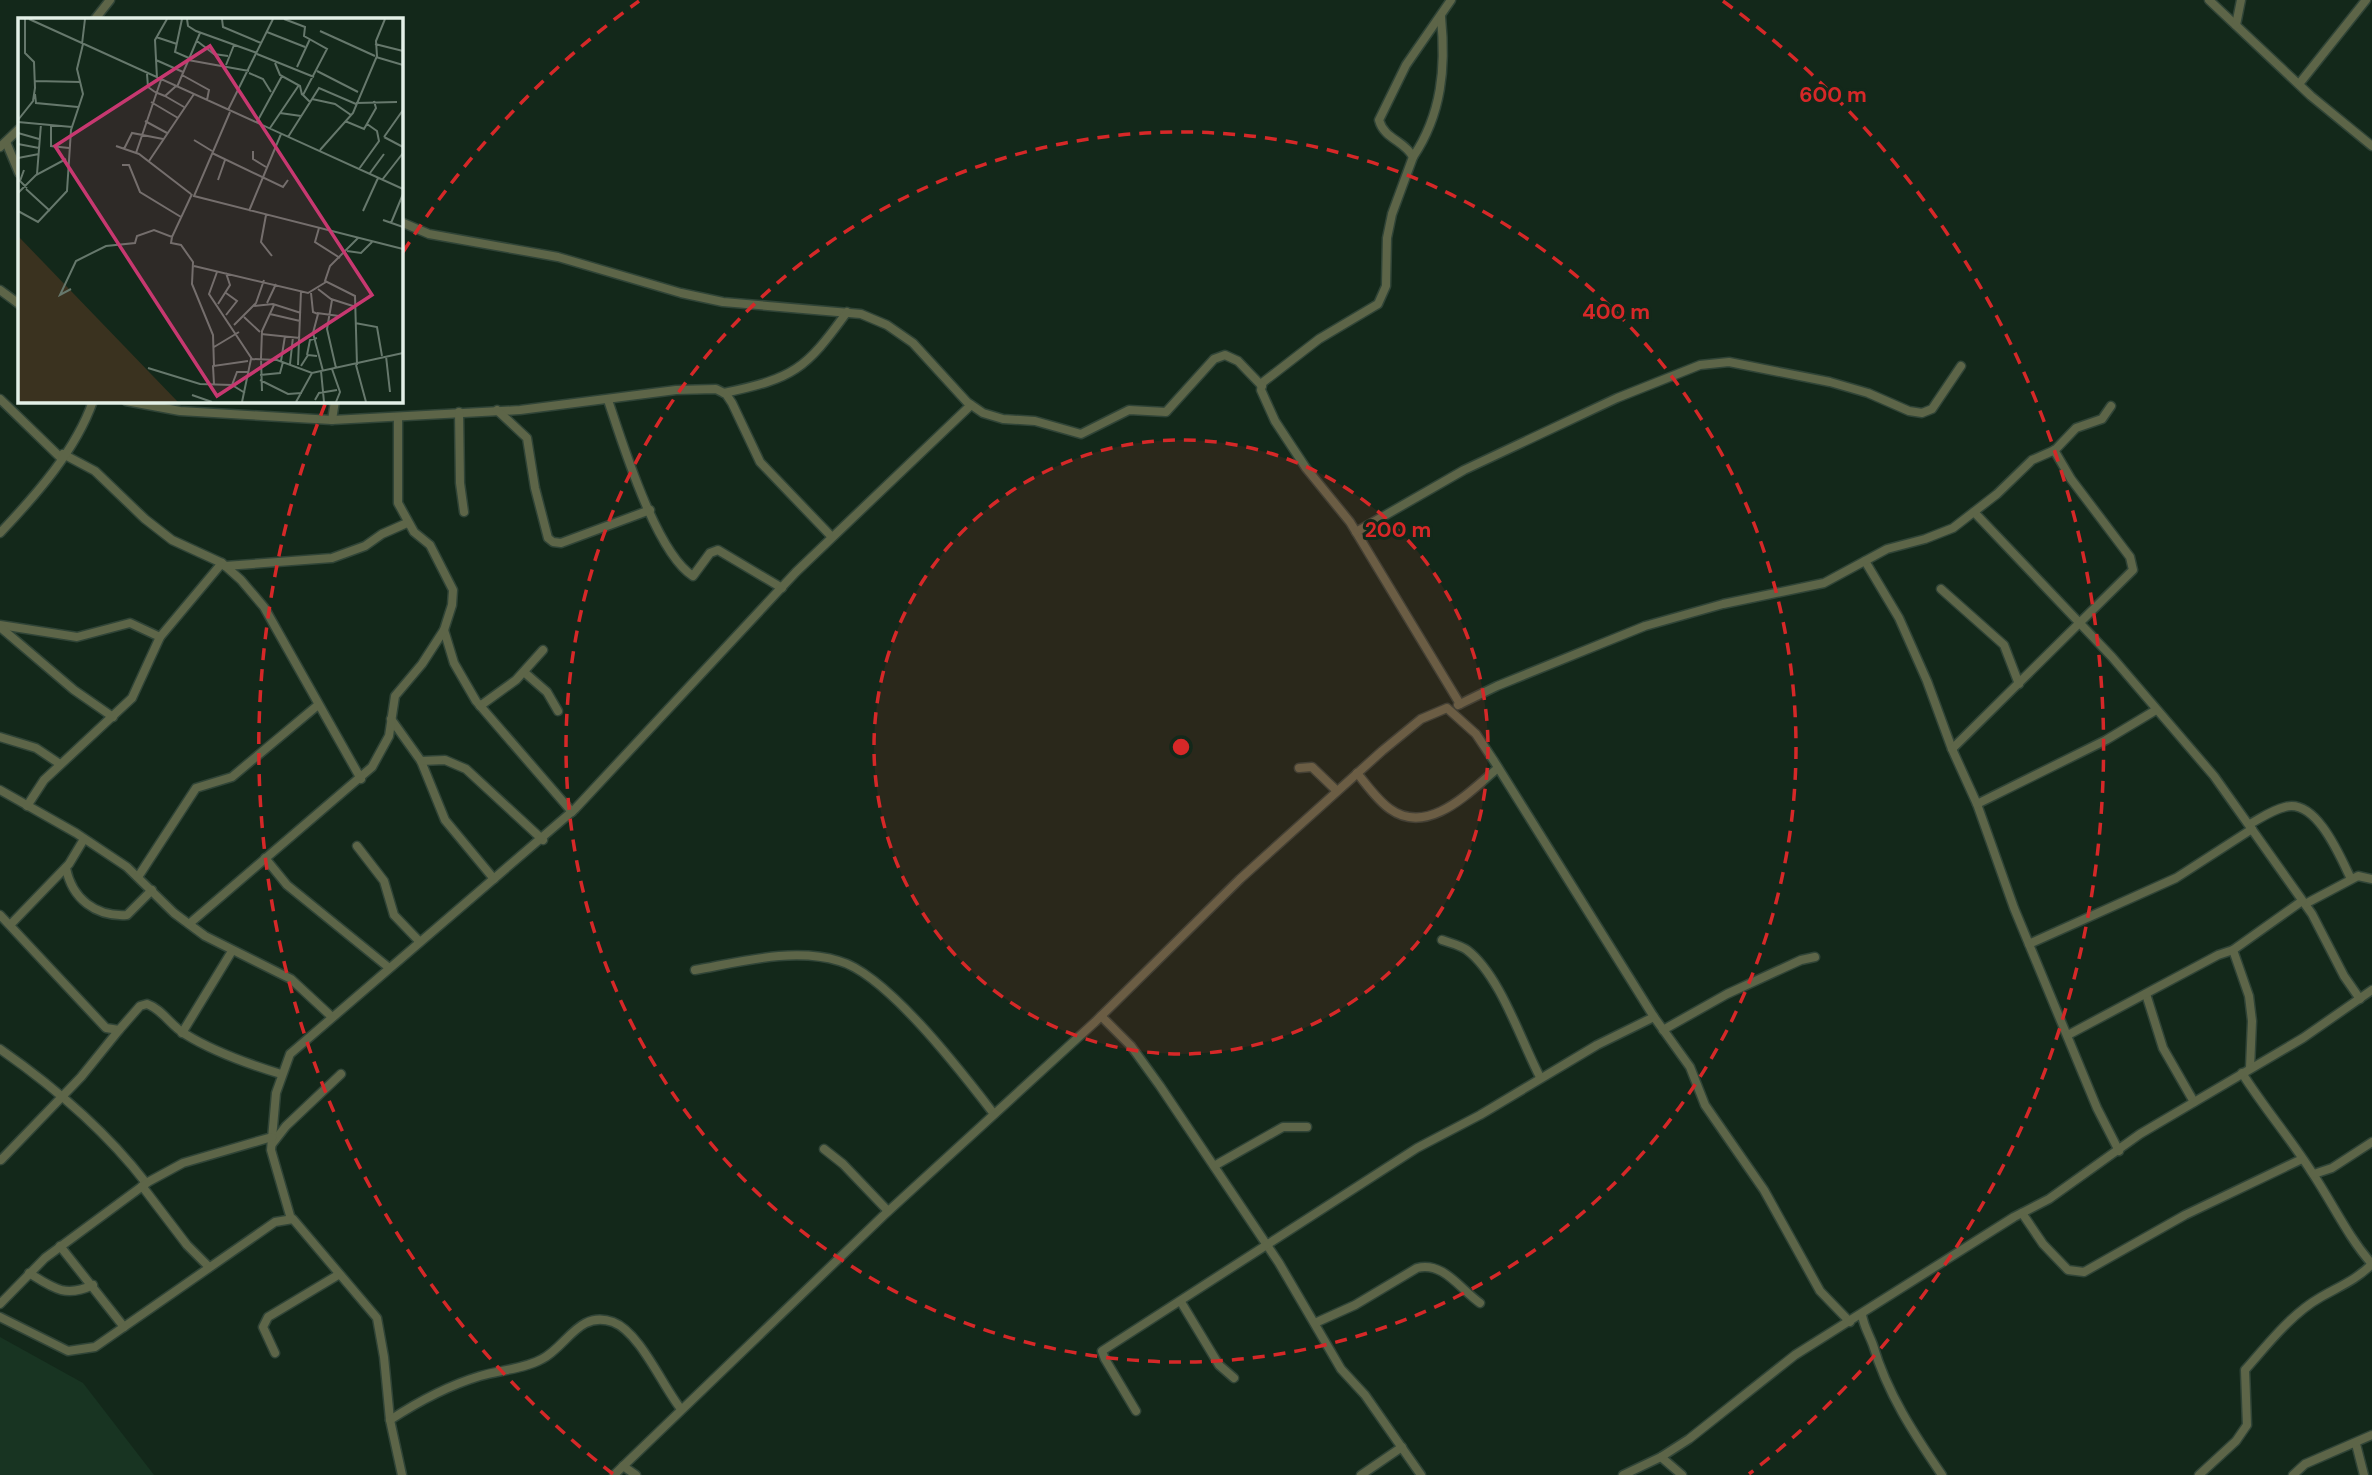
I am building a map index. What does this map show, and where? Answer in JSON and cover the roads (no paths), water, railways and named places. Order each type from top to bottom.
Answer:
[{"type":"street","points":[[96,18],[110,0]]},
{"type":"street","points":[[1413,157],[1409,150],[1381,129],[1379,121],[1406,65],[1451,0]]},
{"type":"street","points":[[2209,0],[2299,84],[2372,146]]},
{"type":"street","points":[[2236,25],[2241,0]]},
{"type":"street","points":[[2299,84],[2366,0]]},
{"type":"street","points":[[1262,386],[1319,339],[1364,315],[1378,304],[1385,286],[1387,238],[1392,214],[1413,157],[1431,128],[1438,103],[1443,75],[1441,17]]},
{"type":"street","points":[[18,130],[3,145],[18,171]]},
{"type":"street","points":[[402,222],[429,234],[558,257],[723,302],[861,314],[887,325],[912,343],[971,405],[983,413],[1003,419],[1035,421],[1082,434],[1129,410],[1166,412],[1214,359],[1225,355],[1238,361],[1262,386],[1275,421],[1356,532],[1460,704]]},
{"type":"street","points":[[0,290],[18,303]]},
{"type":"street","points":[[724,393],[787,377],[823,345],[847,312]]},
{"type":"street","points":[[1356,532],[1464,470],[1617,398],[1700,365],[1729,362],[1830,382],[1868,393],[1909,411],[1922,413],[1932,409],[1961,366]]},
{"type":"street","points":[[131,402],[180,411],[332,420],[497,410],[608,400],[676,390],[716,389],[724,393],[760,462],[831,536]]},
{"type":"street","points":[[0,399],[62,456],[95,471],[145,519],[172,540],[224,564],[264,607],[361,779]]},
{"type":"street","points":[[608,400],[635,479],[661,534],[690,575],[696,574],[710,553],[718,550],[782,588]]},
{"type":"street","points":[[0,533],[45,482],[92,402]]},
{"type":"street","points":[[332,420],[335,402]]},
{"type":"street","points":[[291,1219],[272,1141],[281,1074],[290,1054],[388,967],[572,813],[831,536],[971,405]]},
{"type":"street","points":[[614,1475],[888,1211],[1101,1016],[1240,879],[1357,772],[1421,719],[1435,711],[1450,710],[1497,686],[1645,626],[1723,604],[1824,583],[1887,549],[1953,528],[2032,460],[2054,450],[2076,428],[2102,419],[2111,406]]},
{"type":"street","points":[[497,410],[526,436],[535,488],[548,538],[553,542],[561,543],[650,510]]},
{"type":"street","points":[[459,412],[460,483],[464,512]]},
{"type":"street","points":[[189,924],[361,779],[381,755],[389,736],[394,696],[422,664],[444,630],[452,605],[453,590],[430,545],[408,523],[398,503],[398,417]]},
{"type":"street","points":[[1952,749],[2019,684],[2078,621],[2127,580],[2133,570],[2133,564],[2071,479],[2054,450]]},
{"type":"street","points":[[1974,512],[2078,621],[2214,776],[2304,902],[2360,999]]},
{"type":"street","points":[[27,806],[44,780],[132,698],[160,637],[224,564],[332,558],[365,546],[382,534],[408,523]]},
{"type":"street","points":[[1865,561],[1910,641],[1952,749],[1977,804],[2029,944],[2097,1108],[2119,1151]]},
{"type":"street","points":[[1941,589],[2004,645],[2016,670],[2019,684]]},
{"type":"street","points":[[0,626],[77,637],[130,623],[160,637]]},
{"type":"street","points":[[0,626],[65,683],[113,717]]},
{"type":"street","points":[[444,630],[454,663],[480,706],[572,813]]},
{"type":"street","points":[[480,706],[524,672],[543,650]]},
{"type":"street","points":[[524,672],[547,692],[558,711]]},
{"type":"street","points":[[138,877],[196,788],[232,777],[317,705]]},
{"type":"street","points":[[1450,710],[1476,734],[1654,1017],[1690,1067],[1705,1105],[1764,1190],[1820,1291],[1850,1322]]},
{"type":"street","points":[[1977,804],[2106,740],[2157,710]]},
{"type":"street","points":[[391,719],[421,761],[445,820],[494,879]]},
{"type":"street","points":[[0,737],[36,748],[60,764]]},
{"type":"street","points":[[421,761],[445,761],[466,769],[543,840]]},
{"type":"street","points":[[1299,768],[1312,767],[1337,790]]},
{"type":"street","points":[[1357,772],[1392,811],[1407,816],[1425,817],[1452,805],[1498,768]]},
{"type":"street","points":[[0,790],[84,839],[138,877],[189,924],[232,951],[291,979],[332,1017]]},
{"type":"street","points":[[2029,944],[2176,878],[2251,826],[2286,806],[2306,810],[2316,817],[2351,879]]},
{"type":"street","points":[[11,924],[66,868],[84,839]]},
{"type":"street","points":[[357,846],[384,881],[394,915],[419,941]]},
{"type":"street","points":[[265,858],[287,885],[388,967]]},
{"type":"street","points":[[66,868],[73,891],[83,902],[113,916],[127,915],[152,890]]},
{"type":"street","points":[[2068,1035],[2218,955],[2233,950],[2304,902],[2358,876],[2372,879]]},
{"type":"street","points":[[0,915],[106,1028],[119,1030]]},
{"type":"street","points":[[1442,940],[1466,949],[1484,970],[1507,1008],[1539,1077]]},
{"type":"street","points":[[2199,1475],[2236,1441],[2247,1425],[2245,1370],[2298,1314],[2321,1297],[2359,1277],[2372,1264],[2354,1244],[2314,1174],[2246,1071],[2249,996],[2233,950]]},
{"type":"street","points":[[182,1033],[232,951]]},
{"type":"street","points":[[695,970],[776,957],[811,956],[840,961],[860,971],[907,1013],[994,1114]]},
{"type":"street","points":[[1663,1030],[1727,994],[1801,960],[1815,957]]},
{"type":"street","points":[[1623,1475],[1661,1457],[1734,1407],[1796,1354],[2022,1213],[2049,1199],[2194,1102],[2303,1038],[2372,990]]},
{"type":"street","points":[[2146,995],[2163,1048],[2194,1102]]},
{"type":"street","points":[[1,1160],[102,1054],[140,1006],[147,1004],[158,1010],[182,1033],[248,1064],[281,1074]]},
{"type":"street","points":[[1101,1016],[1131,1046],[1266,1244],[1341,1369],[1357,1385],[1422,1475]]},
{"type":"street","points":[[1136,1410],[1102,1351],[1371,1176],[1539,1077],[1654,1017]]},
{"type":"street","points":[[0,1049],[61,1096],[130,1162],[187,1245],[209,1267]]},
{"type":"street","points":[[0,1304],[29,1273],[60,1246],[144,1184],[183,1163],[272,1141],[341,1074]]},
{"type":"street","points":[[1213,1166],[1283,1127],[1307,1127]]},
{"type":"street","points":[[2314,1174],[2332,1168],[2372,1142]]},
{"type":"street","points":[[824,1149],[843,1164],[888,1211]]},
{"type":"street","points":[[2022,1213],[2043,1244],[2068,1270],[2084,1272],[2185,1214],[2302,1158]]},
{"type":"street","points":[[0,1317],[68,1351],[94,1347],[275,1222],[291,1219],[298,1222],[338,1275],[377,1318],[390,1420],[402,1475]]},
{"type":"street","points":[[60,1246],[124,1327]]},
{"type":"street","points":[[1315,1322],[1355,1305],[1417,1268],[1428,1265],[1442,1270],[1480,1303]]},
{"type":"street","points":[[29,1273],[58,1292],[80,1291],[93,1285]]},
{"type":"street","points":[[275,1353],[263,1327],[268,1317],[338,1275]]},
{"type":"street","points":[[1181,1301],[1219,1365],[1234,1378]]},
{"type":"street","points":[[1862,1315],[1864,1328],[1882,1374],[1908,1424],[1942,1475]]},
{"type":"street","points":[[390,1420],[438,1391],[543,1359],[573,1330],[592,1321],[604,1320],[616,1323],[635,1341],[681,1409]]},
{"type":"street","points":[[2293,1475],[2305,1464],[2372,1435]]},
{"type":"street","points":[[2356,1444],[2364,1475]]},
{"type":"street","points":[[1361,1475],[1402,1447]]},
{"type":"street","points":[[1661,1457],[1682,1475]]},
{"type":"street","points":[[623,1466],[636,1475]]}]
